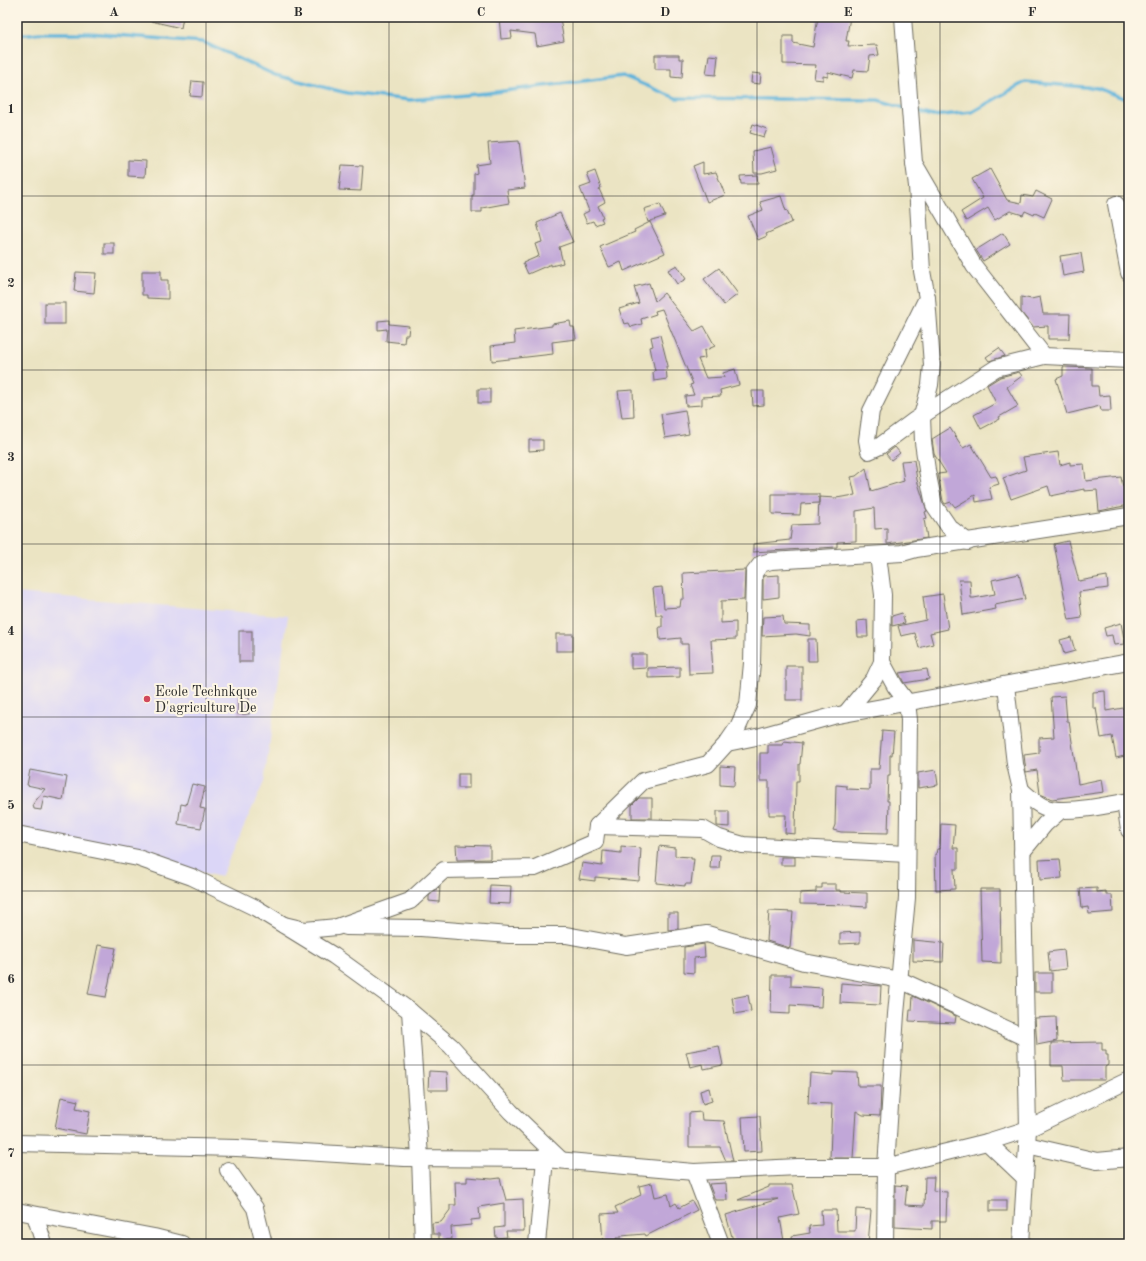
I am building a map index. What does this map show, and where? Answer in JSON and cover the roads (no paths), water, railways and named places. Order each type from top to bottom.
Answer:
[{"type":"street","points":[[902,17],[917,186],[922,271],[927,298],[932,365],[930,385],[922,416],[923,442],[934,505],[949,527],[968,542]]},
{"type":"street","points":[[914,163],[974,266],[1044,356]]},
{"type":"street","points":[[1116,204],[1129,274]]},
{"type":"street","points":[[927,298],[871,411],[867,440],[869,451],[880,446],[922,416],[996,368],[1044,356],[1129,360]]},
{"type":"street","points":[[337,927],[410,901],[444,870],[535,868],[595,842],[597,826],[643,781],[708,764],[738,728],[748,705],[752,663],[754,574],[761,564],[771,561],[817,557],[902,553],[916,549],[1129,516]]},
{"type":"street","points":[[846,713],[874,679],[882,662],[883,595],[878,555]]},
{"type":"street","points":[[882,662],[895,686],[907,702],[909,720],[906,854],[907,898],[886,1167],[885,1244]]},
{"type":"street","points":[[727,743],[761,736],[846,713],[1129,662]]},
{"type":"street","points":[[1006,685],[1015,764],[1022,790],[1027,1137],[1021,1244]]},
{"type":"street","points":[[1022,790],[1045,808],[1061,810],[1096,807],[1127,801],[1129,830]]},
{"type":"street","points":[[1022,852],[1045,824],[1061,810]]},
{"type":"street","points":[[597,826],[703,829],[719,838],[743,846],[906,854]]},
{"type":"street","points":[[17,834],[145,860],[192,877],[256,908],[334,956],[410,1011],[451,1046],[511,1112],[561,1160]]},
{"type":"street","points":[[284,925],[304,930],[337,927],[421,928],[509,935],[566,936],[626,946],[707,934],[804,962],[900,980],[1026,1038]]},
{"type":"street","points":[[410,1011],[420,1157],[423,1244]]},
{"type":"street","points":[[17,1143],[237,1148],[338,1156],[545,1159],[694,1172],[798,1167],[886,1167],[987,1142],[1027,1137],[1129,1080]]},
{"type":"street","points":[[1027,1137],[1097,1161],[1129,1158]]},
{"type":"street","points":[[987,1142],[1025,1178]]},
{"type":"street","points":[[537,1244],[545,1159]]},
{"type":"street","points":[[228,1170],[254,1208],[264,1244]]},
{"type":"street","points":[[694,1172],[721,1244]]},
{"type":"street","points":[[17,1211],[154,1237],[182,1244]]},
{"type":"street","points":[[35,1215],[44,1244]]},
{"type":"waterway","points":[[17,35],[40,33],[89,33],[203,42],[275,75],[347,93],[410,100],[488,93],[623,76],[676,98],[878,100],[905,108]]},
{"type":"waterway","points":[[915,111],[933,116],[972,112],[1025,82],[1097,88],[1129,100]]},
{"type":"place","name":"Ecole Technkque D'agriculture De","points":[[147,699]]}]
